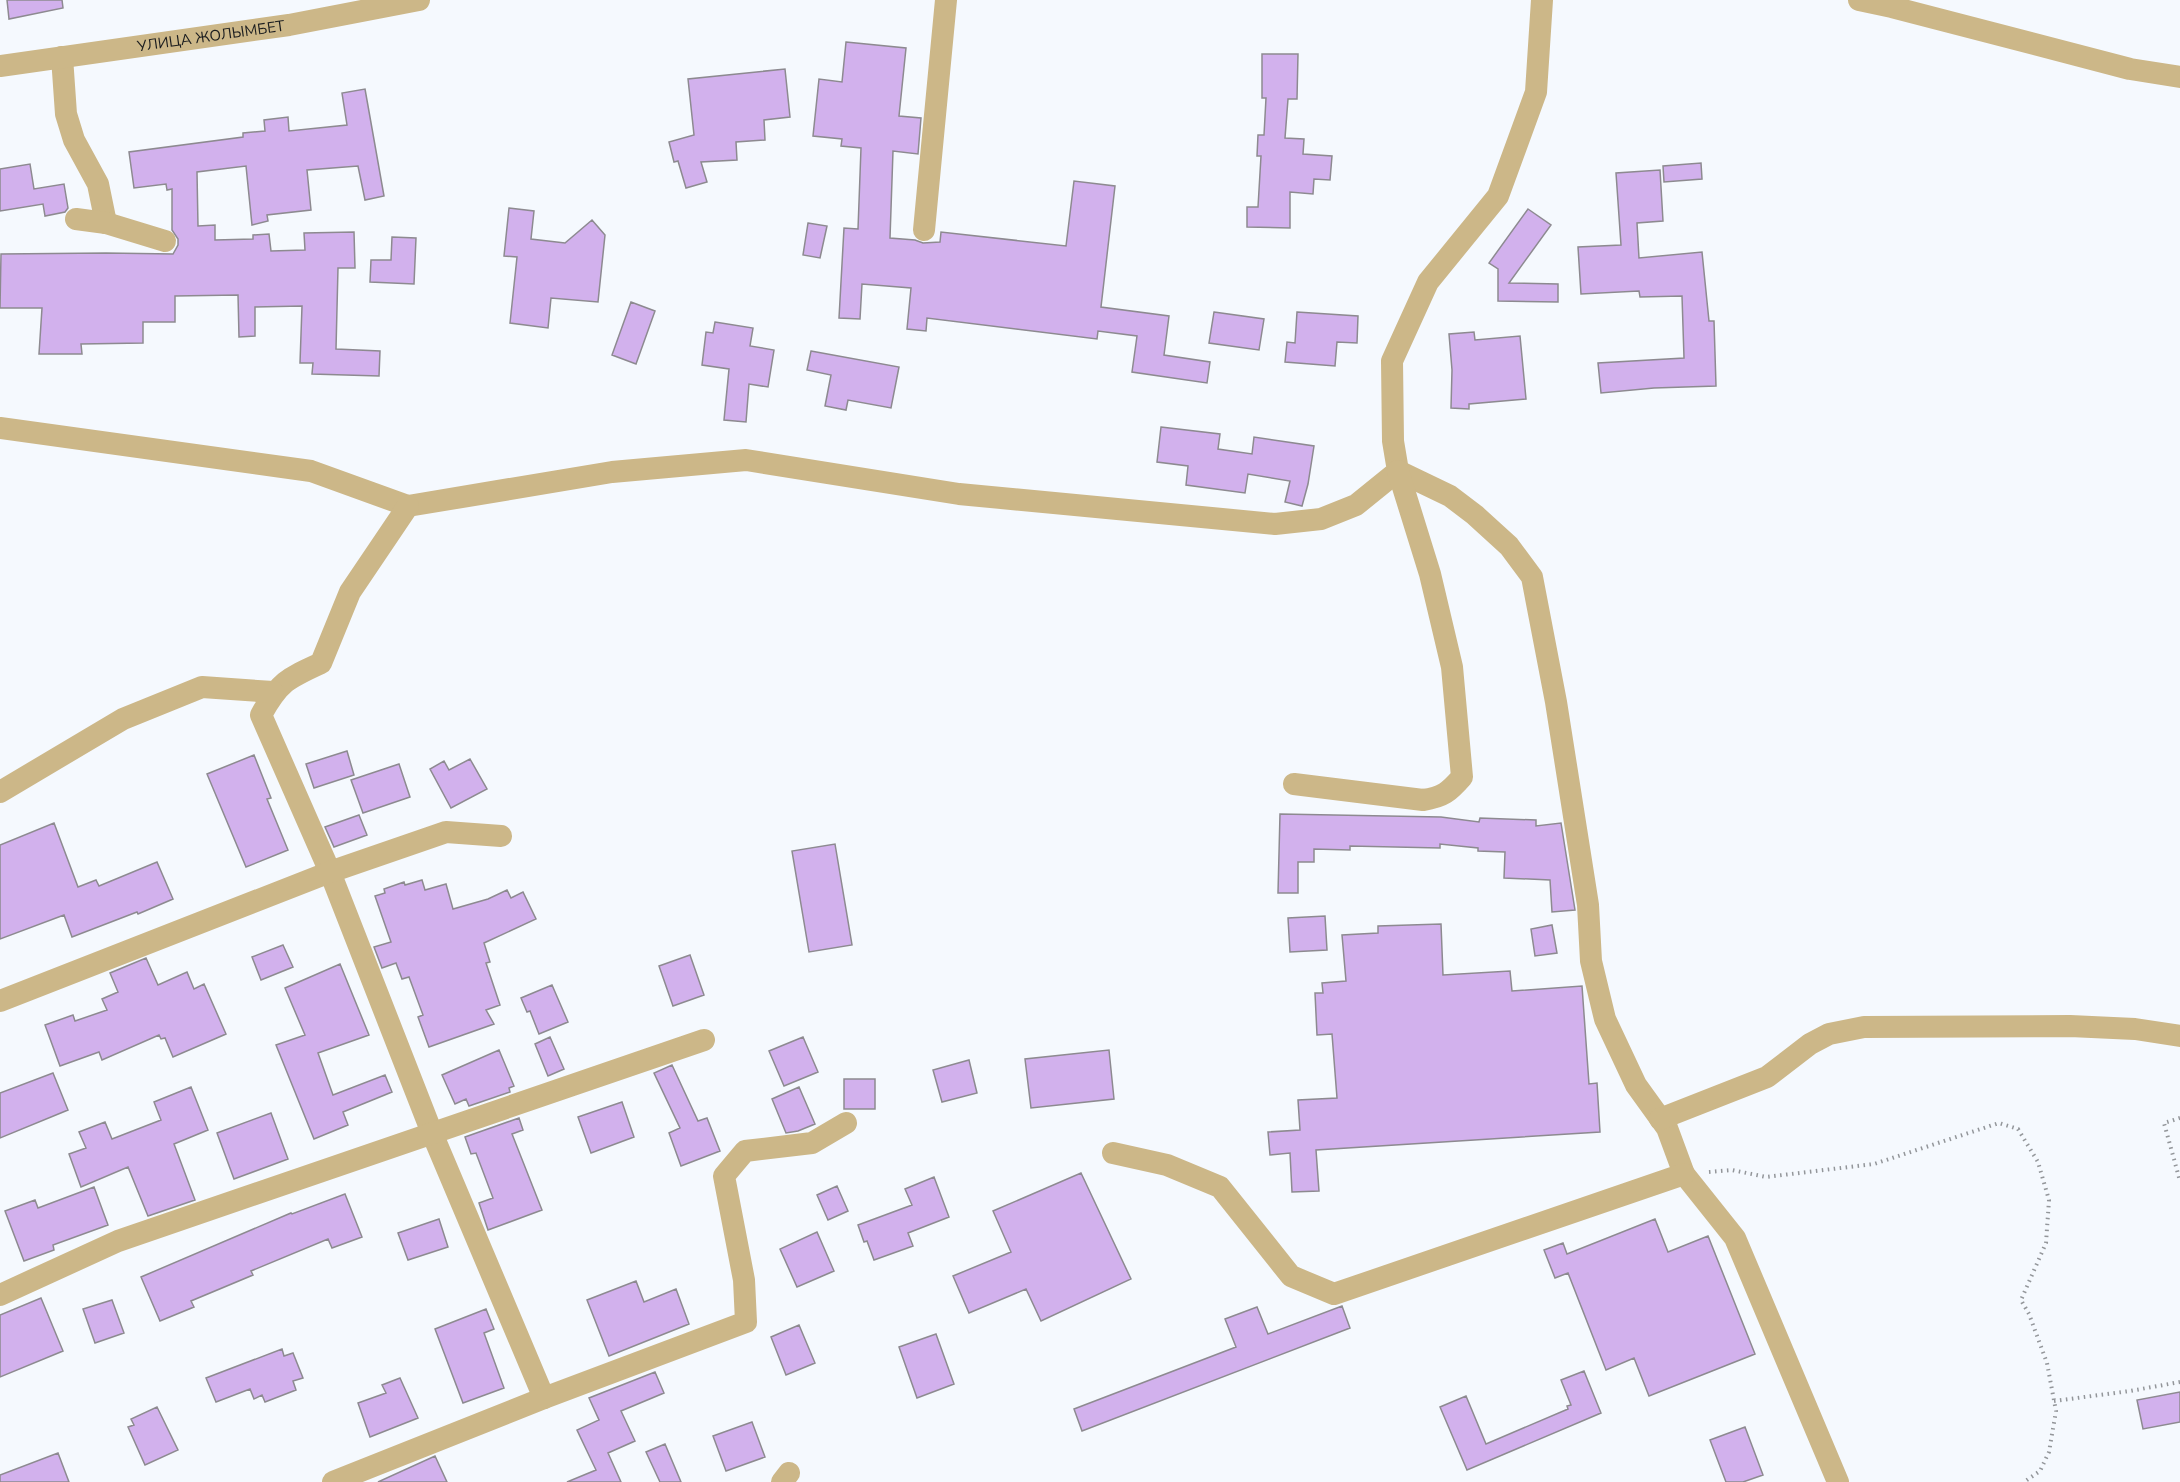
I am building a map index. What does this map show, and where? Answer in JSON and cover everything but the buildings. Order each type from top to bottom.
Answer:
[{"type":"street","name":"УЛИЦА ЖОЛЫМБЕТ","points":[[0,66],[290,25],[419,0]]},
{"type":"street","points":[[924,230],[946,0]]},
{"type":"street","points":[[1294,784],[1423,800],[1439,797],[1462,777],[1452,668],[1430,574],[1398,471],[1393,441],[1392,361],[1428,282],[1498,196],[1536,92],[1542,0]]},
{"type":"street","points":[[1859,0],[1892,3],[2130,69],[2180,77]]},
{"type":"street","points":[[62,57],[66,114],[74,140],[98,184],[106,223]]},
{"type":"street","points":[[76,219],[106,223],[165,241]]},
{"type":"street","points":[[0,428],[311,471],[408,506],[612,472],[746,460],[959,494],[1275,524],[1321,519],[1356,505],[1398,471]]},
{"type":"street","points":[[1398,471],[1450,496],[1509,546],[1532,577],[1554,690],[1588,905],[1592,961],[1605,1019],[1636,1085],[1667,1128],[1684,1174],[1735,1238],[1838,1482]]},
{"type":"street","points":[[408,506],[350,592],[321,663],[292,676],[273,692],[261,715],[330,873],[432,1133],[544,1398]]},
{"type":"street","points":[[0,792],[123,718],[202,687],[273,692]]},
{"type":"street","points":[[0,1000],[330,873],[446,832],[501,836]]},
{"type":"street","points":[[1660,1119],[1767,1077],[1810,1044],[1829,1034],[1864,1027],[2070,1026],[2135,1029],[2180,1036]]},
{"type":"street","points":[[0,1294],[118,1241],[704,1040]]},
{"type":"street","points":[[333,1482],[544,1398],[746,1322],[744,1280],[724,1176],[745,1151],[812,1143],[846,1123]]},
{"type":"street","points":[[1113,1153],[1167,1165],[1220,1187],[1291,1276],[1334,1293],[1684,1174]]},
{"type":"path","points":[[2180,1118],[2164,1123],[2180,1181]]},
{"type":"path","points":[[1684,1174],[1732,1170],[1766,1177],[1874,1164],[1999,1124],[2018,1129],[2038,1162],[2049,1200],[2046,1243],[2021,1300],[2029,1314],[2048,1363],[2056,1412],[2049,1452],[2040,1471],[2024,1482]]},
{"type":"path","points":[[2054,1401],[2180,1382]]}]
